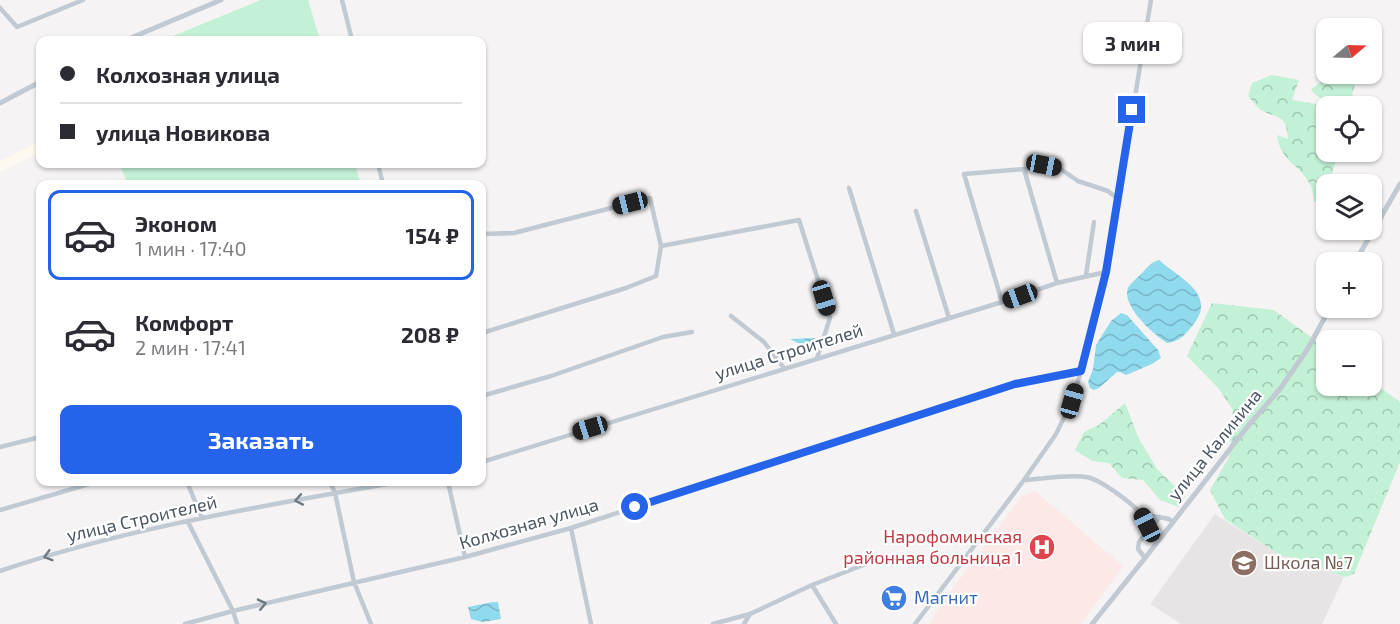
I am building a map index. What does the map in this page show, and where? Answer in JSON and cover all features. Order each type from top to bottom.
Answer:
[{"type":"street","points":[[0,8],[18,27],[83,0]]},
{"type":"street","points":[[136,36],[221,0]]},
{"type":"street","points":[[342,0],[351,36]]},
{"type":"street","points":[[915,624],[1024,480],[1056,434],[1072,401],[1106,272],[1151,0]]},
{"type":"street","points":[[0,103],[36,84]]},
{"type":"street","points":[[1002,302],[964,174],[1044,165],[1059,168],[1078,181],[1108,191],[1118,199]]},
{"type":"street","points":[[1024,169],[1057,283]]},
{"type":"street","points":[[1361,252],[1400,184]]},
{"type":"street","points":[[849,188],[894,334]]},
{"type":"street","points":[[486,234],[514,233],[650,198],[661,246],[656,276],[626,288],[486,332]]},
{"type":"street","points":[[916,211],[949,318]]},
{"type":"street","points":[[661,246],[799,220],[830,318],[817,358]]},
{"type":"street","points":[[1086,275],[1094,222]]},
{"type":"street","name":"улица Строителей","points":[[486,461],[1057,283],[1106,272]]},
{"type":"street","points":[[731,316],[765,342],[784,368]]},
{"type":"street","name":"улица Калинина","points":[[1092,624],[1248,426],[1280,389],[1307,350],[1325,318]]},
{"type":"street","points":[[486,395],[551,376],[663,337],[692,332]]},
{"type":"street","name":"Колхозная улица","points":[[185,624],[233,610],[465,557],[571,528],[1015,384],[1081,371]]},
{"type":"street","points":[[0,447],[36,438]]},
{"type":"street","points":[[1024,480],[1086,477],[1098,481],[1141,514],[1147,525],[1147,532]]},
{"type":"street","points":[[0,510],[82,486]]},
{"type":"street","points":[[189,486],[202,518]]},
{"type":"street","points":[[332,486],[354,582],[371,624]]},
{"type":"street","name":"улица Строителей","points":[[0,571],[78,547],[202,518],[375,486]]},
{"type":"street","points":[[449,486],[465,557]]},
{"type":"street","points":[[1141,514],[1169,519],[1173,522]]},
{"type":"street","points":[[1145,558],[1138,549],[1139,542],[1160,517]]},
{"type":"street","points":[[188,522],[233,610],[237,624]]},
{"type":"street","points":[[571,528],[591,624]]},
{"type":"street","points":[[713,624],[750,614],[812,585],[871,562]]},
{"type":"street","points":[[812,585],[836,624]]},
{"type":"street","points":[[744,624],[750,614]]},
{"type":"shaded area","points":[[36,143],[36,154],[0,172],[0,161]]},
{"type":"shaded area","name":"Нарофоминская районная больница 1","points":[[1035,491],[1123,566],[1081,624],[929,624],[1022,496]]},
{"type":"shaded area","name":"Школа №7","points":[[1215,514],[1281,556],[1326,569],[1344,577],[1322,624],[1181,624],[1150,604]]},
{"type":"green space","points":[[261,0],[308,0],[319,36],[173,36]]},
{"type":"green space","points":[[1272,75],[1299,80],[1292,100],[1316,104],[1316,162],[1335,162],[1332,174],[1316,174],[1316,201],[1314,202],[1313,192],[1305,176],[1286,157],[1279,144],[1277,135],[1288,139],[1283,121],[1261,110],[1248,96],[1252,83]]},
{"type":"green space","points":[[1355,84],[1352,95],[1355,96],[1318,96],[1311,90],[1315,86]]},
{"type":"green space","points":[[121,168],[356,168],[360,180],[126,180]]},
{"type":"green space","points":[[1212,303],[1274,310],[1316,341],[1316,396],[1382,396],[1382,389],[1400,402],[1400,462],[1354,574],[1344,577],[1290,557],[1281,556],[1225,519],[1210,490],[1229,457],[1233,410],[1219,389],[1187,356]]},
{"type":"green space","points":[[1125,403],[1139,439],[1157,469],[1186,495],[1179,507],[1160,500],[1143,480],[1122,478],[1109,463],[1092,461],[1075,450],[1084,432],[1099,425]]},
{"type":"water","points":[[1159,260],[1193,288],[1201,304],[1200,314],[1188,331],[1179,339],[1167,343],[1154,334],[1140,319],[1129,303],[1127,295],[1132,282],[1149,265]]},
{"type":"water","points":[[1121,313],[1127,315],[1158,350],[1161,358],[1126,375],[1117,372],[1094,390],[1090,388],[1088,382],[1093,369],[1096,345],[1111,321]]},
{"type":"water","points":[[815,338],[817,343],[814,347],[806,347],[790,339]]},
{"type":"water","points":[[498,602],[501,619],[483,622],[471,619],[468,607]]},
{"type":"place","name":"Нарофоминская районная больница 1","points":[[1042,547]]},
{"type":"place","name":"Школа №7","points":[[1244,563]]},
{"type":"place","name":"Магнит","points":[[894,598]]},
{"type":"route","points":[[635,507],[1015,384],[1081,371],[1106,272],[1132,110]]}]
